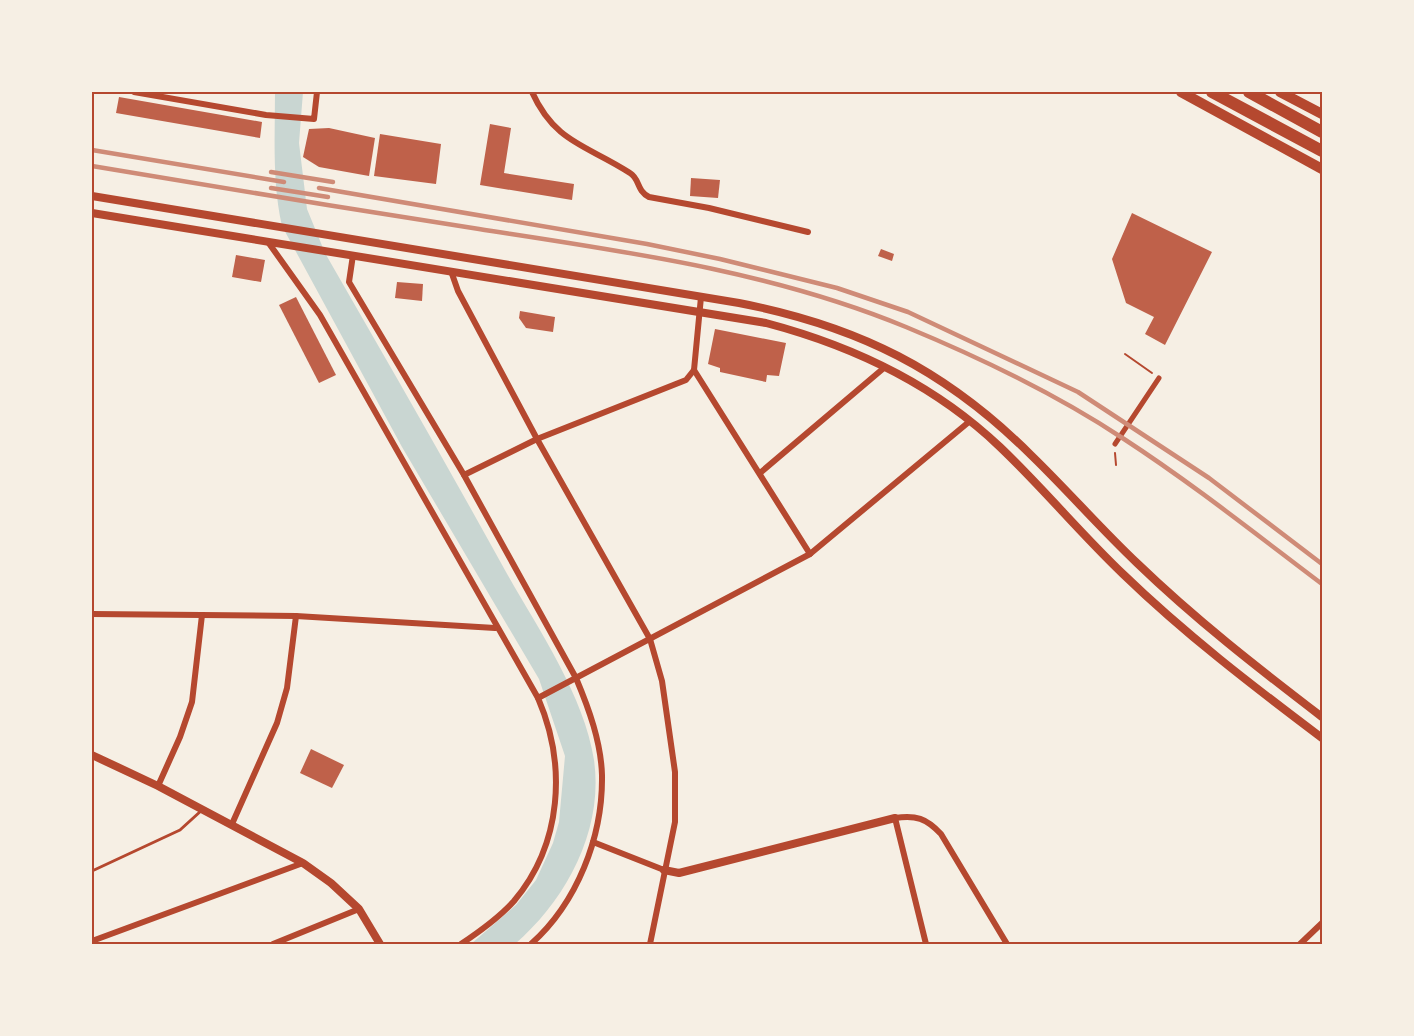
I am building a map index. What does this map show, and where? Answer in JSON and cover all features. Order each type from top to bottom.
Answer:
[{"type":"highway","points":[[1180,92],[1323,169]]},
{"type":"highway","points":[[1212,92],[1323,152]]},
{"type":"highway","points":[[1249,92],[1323,132]]},
{"type":"highway","points":[[1281,92],[1323,114]]},
{"type":"street","points":[[134,92],[266,115],[314,119],[317,92]]},
{"type":"street","points":[[532,92],[540,109],[561,135],[633,175],[641,193],[649,198],[709,208],[808,232]]},
{"type":"street","points":[[92,196],[770,309],[817,321],[866,339],[943,382],[982,410],[1031,454],[1136,563],[1187,609],[1240,655],[1323,717]]},
{"type":"street","points":[[92,213],[766,323],[814,336],[885,367],[928,391],[970,421],[1023,470],[1122,573],[1177,624],[1230,669],[1323,738]]},
{"type":"street","points":[[268,242],[320,315],[495,628],[540,697],[554,744],[557,773],[548,842],[533,873],[513,901],[487,926],[461,945]]},
{"type":"street","points":[[353,255],[349,282],[464,475],[591,714],[602,775],[600,810],[593,842],[585,867],[571,894],[554,921],[531,945]]},
{"type":"street","points":[[451,271],[458,291],[537,439],[650,639],[662,681],[675,772],[675,822],[650,945]]},
{"type":"street","points":[[464,475],[537,439],[686,380],[694,370],[702,297]]},
{"type":"street","points":[[760,473],[885,367]]},
{"type":"street","points":[[694,370],[810,554]]},
{"type":"street","points":[[1114,444],[1159,378]]},
{"type":"street","points":[[540,697],[810,554],[970,421]]},
{"type":"street","points":[[92,614],[296,616],[495,628]]},
{"type":"street","points":[[158,786],[180,737],[192,702],[202,615]]},
{"type":"street","points":[[232,824],[277,723],[287,688],[296,616]]},
{"type":"street","points":[[92,758],[158,786],[303,863],[331,883],[359,909],[380,945]]},
{"type":"street","points":[[593,842],[664,870],[679,873],[894,818],[920,817],[932,824],[1007,945]]},
{"type":"street","points":[[894,818],[926,945]]},
{"type":"street","points":[[92,943],[303,863]]},
{"type":"street","points":[[273,945],[359,909]]},
{"type":"street","points":[[1300,945],[1323,923]]},
{"type":"lane","points":[[92,871],[180,830],[202,809]]},
{"type":"path","points":[[1125,354],[1159,378]]},
{"type":"path","points":[[1114,444],[1116,465]]},
{"type":"shaded area","points":[[275,92],[303,92],[299,143],[307,209],[325,253],[545,639],[581,711],[589,736],[596,786],[587,837],[565,885],[550,907],[515,944],[471,944],[516,905],[536,880],[553,843],[559,822],[565,756],[539,679],[402,447],[282,226],[275,176]]},
{"type":"building","points":[[119,97],[262,122],[260,138],[116,113]]},
{"type":"building","points":[[490,124],[511,128],[504,173],[574,184],[572,200],[480,185]]},
{"type":"building","points":[[329,128],[375,138],[369,176],[319,167],[303,157],[309,129]]},
{"type":"building","points":[[380,134],[441,144],[436,184],[374,176]]},
{"type":"building","points":[[691,178],[720,180],[718,198],[690,196]]},
{"type":"building","points":[[1132,213],[1212,252],[1165,345],[1145,334],[1154,317],[1126,303],[1112,259]]},
{"type":"building","points":[[881,249],[894,254],[892,261],[878,256]]},
{"type":"building","points":[[236,255],[265,260],[261,282],[232,277]]},
{"type":"building","points":[[397,282],[423,284],[422,301],[395,298]]},
{"type":"building","points":[[296,297],[336,375],[319,383],[279,305]]},
{"type":"building","points":[[520,311],[555,317],[553,332],[526,328],[519,318]]},
{"type":"building","points":[[715,329],[786,343],[779,376],[767,375],[766,382],[720,372],[720,368],[708,364]]},
{"type":"building","points":[[311,749],[344,765],[332,788],[300,773]]},
{"type":"railway","points":[[92,150],[284,182]]},
{"type":"railway","points":[[92,166],[696,265],[802,291],[855,308],[962,351],[1072,407],[1175,474],[1322,584]]},
{"type":"railway","points":[[271,172],[333,182]]},
{"type":"railway","points":[[271,188],[328,197]]},
{"type":"railway","points":[[319,188],[647,244],[720,259],[837,288],[908,312],[1078,392],[1209,478],[1322,564]]}]
